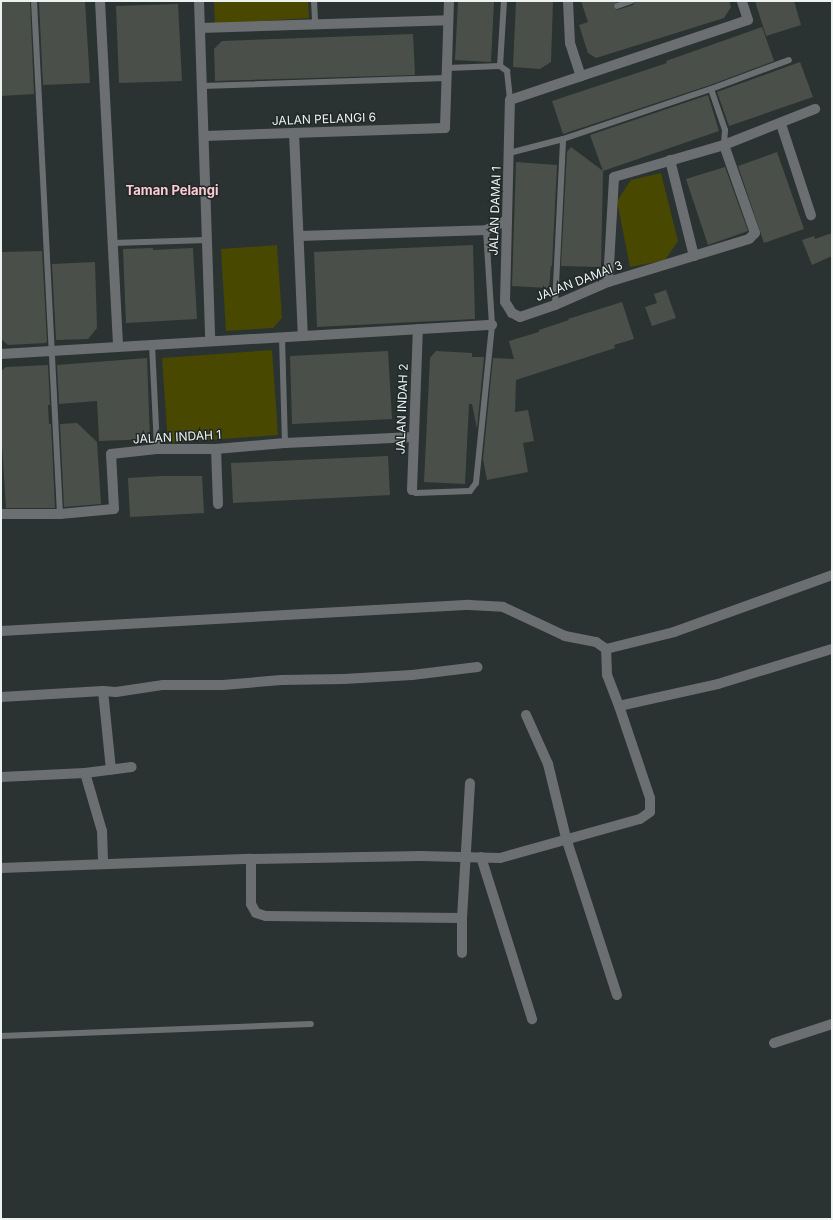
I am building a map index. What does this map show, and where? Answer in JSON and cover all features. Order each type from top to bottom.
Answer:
[{"type":"street","points":[[100,1],[118,347]]},
{"type":"street","points":[[199,1],[210,341]]},
{"type":"street","points":[[446,73],[449,1]]},
{"type":"street","points":[[568,1],[570,43],[582,76]]},
{"type":"street","points":[[510,100],[748,20],[742,1]]},
{"type":"street","points":[[200,28],[315,23],[448,20]]},
{"type":"street","name":"JALAN PELANGI 6","points":[[204,136],[445,128],[446,73]]},
{"type":"street","name":"JALAN DAMAI 1","points":[[510,100],[505,302],[512,313],[520,318]]},
{"type":"street","points":[[608,282],[614,177],[724,145],[781,124],[815,109]]},
{"type":"street","points":[[781,124],[811,215]]},
{"type":"street","points":[[294,133],[303,336]]},
{"type":"street","name":"JALAN DAMAI 3","points":[[520,318],[555,305],[608,282],[749,239],[755,234],[724,145]]},
{"type":"street","points":[[670,160],[694,256]]},
{"type":"street","points":[[299,236],[486,230],[507,220]]},
{"type":"street","points":[[1,354],[492,325]]},
{"type":"street","name":"JALAN INDAH 2","points":[[412,490],[418,329]]},
{"type":"street","name":"JALAN INDAH 1","points":[[1,514],[60,514],[114,509],[111,454],[157,449],[216,449],[285,443],[414,436]]},
{"type":"street","points":[[216,449],[218,504]]},
{"type":"street","points":[[1,631],[469,605],[503,607],[565,636],[596,642],[606,649],[674,632],[832,575]]},
{"type":"street","points":[[1,868],[251,859],[466,856],[500,858],[566,838],[640,819],[650,812],[650,798],[607,675],[606,649]]},
{"type":"street","points":[[619,706],[718,684],[832,649]]},
{"type":"street","points":[[1,697],[103,691],[116,692],[163,685],[223,685],[281,680],[344,679],[412,675],[478,666]]},
{"type":"street","points":[[103,691],[111,770]]},
{"type":"street","points":[[526,715],[548,764],[566,838],[617,995]]},
{"type":"street","points":[[1,777],[85,773],[132,767]]},
{"type":"street","points":[[85,773],[102,832],[103,864]]},
{"type":"street","points":[[462,953],[462,918],[470,783]]},
{"type":"street","points":[[481,857],[532,1019]]},
{"type":"street","points":[[251,859],[251,904],[256,913],[261,915],[330,918],[405,916],[462,918]]},
{"type":"street","points":[[774,1043],[832,1024]]},
{"type":"lane","points":[[34,1],[60,514]]},
{"type":"lane","points":[[314,1],[315,23]]},
{"type":"lane","points":[[500,66],[504,1]]},
{"type":"lane","points":[[617,6],[631,1]]},
{"type":"lane","points":[[509,153],[563,139],[711,89],[789,60]]},
{"type":"lane","points":[[202,86],[446,73],[500,66],[508,71],[510,100]]},
{"type":"lane","points":[[711,89],[725,130],[724,145]]},
{"type":"lane","points":[[555,305],[563,139]]},
{"type":"lane","points":[[412,490],[416,494],[470,491],[474,488],[476,483],[492,325],[486,230]]},
{"type":"lane","points":[[113,243],[207,240]]},
{"type":"lane","points":[[282,337],[285,443]]},
{"type":"lane","points":[[152,345],[157,449]]},
{"type":"lane","points":[[1,1036],[311,1024]]},
{"type":"shaded area","points":[[214,1],[308,1],[309,18],[215,24]]},
{"type":"shaded area","points":[[661,173],[678,241],[665,260],[630,267],[617,201],[631,180]]},
{"type":"shaded area","points":[[277,245],[282,318],[273,328],[226,331],[221,249]]},
{"type":"shaded area","points":[[272,350],[278,435],[168,443],[162,358]]},
{"type":"building","points":[[1,1],[30,1],[34,94],[1,96]]},
{"type":"building","points":[[39,1],[85,1],[90,83],[43,85]]},
{"type":"building","points":[[458,1],[494,1],[491,62],[455,60]]},
{"type":"building","points":[[516,1],[553,1],[551,62],[540,69],[513,67]]},
{"type":"building","points":[[581,1],[618,1],[613,6],[617,10],[633,5],[635,1],[729,1],[731,7],[724,18],[596,58],[588,53],[579,25],[588,22]]},
{"type":"building","points":[[755,1],[794,1],[801,25],[766,36]]},
{"type":"building","points":[[178,4],[182,81],[119,83],[116,6]]},
{"type":"building","points":[[762,27],[774,61],[710,85],[563,134],[552,101],[667,63],[666,61]]},
{"type":"building","points":[[413,34],[415,75],[215,81],[214,49],[222,41]]},
{"type":"building","points":[[800,62],[813,97],[729,126],[717,92]]},
{"type":"building","points":[[708,95],[719,131],[603,171],[590,135]]},
{"type":"building","points":[[571,147],[603,171],[601,267],[561,266],[567,152]]},
{"type":"building","points":[[777,152],[804,229],[764,243],[738,166]]},
{"type":"building","points":[[516,162],[557,165],[552,266],[549,288],[512,286]]},
{"type":"building","points":[[725,167],[748,231],[708,245],[686,179]]},
{"type":"building","points":[[832,233],[832,256],[812,265],[802,240],[814,236],[815,239]]},
{"type":"building","points":[[473,245],[475,319],[317,327],[314,252]]},
{"type":"building","points":[[153,248],[153,250],[193,248],[197,319],[126,323],[123,249]]},
{"type":"building","points":[[42,251],[47,341],[46,343],[8,345],[1,339],[1,252]]},
{"type":"building","points":[[95,262],[97,328],[88,339],[56,340],[52,264]]},
{"type":"building","points":[[666,290],[676,318],[652,326],[645,307],[657,303],[654,294]]},
{"type":"building","points":[[622,302],[634,339],[614,345],[615,348],[516,380],[515,412],[528,410],[534,441],[523,443],[528,472],[487,480],[483,459],[493,358],[514,359],[509,341],[539,332],[539,330],[569,320],[568,319]]},
{"type":"building","points":[[388,351],[392,419],[292,424],[290,356]]},
{"type":"building","points":[[436,351],[472,353],[472,357],[484,357],[477,429],[472,404],[469,404],[465,484],[424,482],[430,358]]},
{"type":"building","points":[[147,358],[150,439],[99,441],[97,401],[59,404],[57,365]]},
{"type":"building","points":[[48,365],[50,405],[48,405],[49,424],[51,424],[55,508],[6,508],[1,429],[1,371],[6,367]]},
{"type":"building","points":[[77,423],[97,442],[101,504],[64,507],[60,424]]},
{"type":"building","points":[[388,456],[390,495],[233,503],[231,463]]},
{"type":"building","points":[[202,476],[204,513],[130,517],[128,478]]},
{"type":"district","name":"Taman Pelangi","points":[[172,190]]}]
